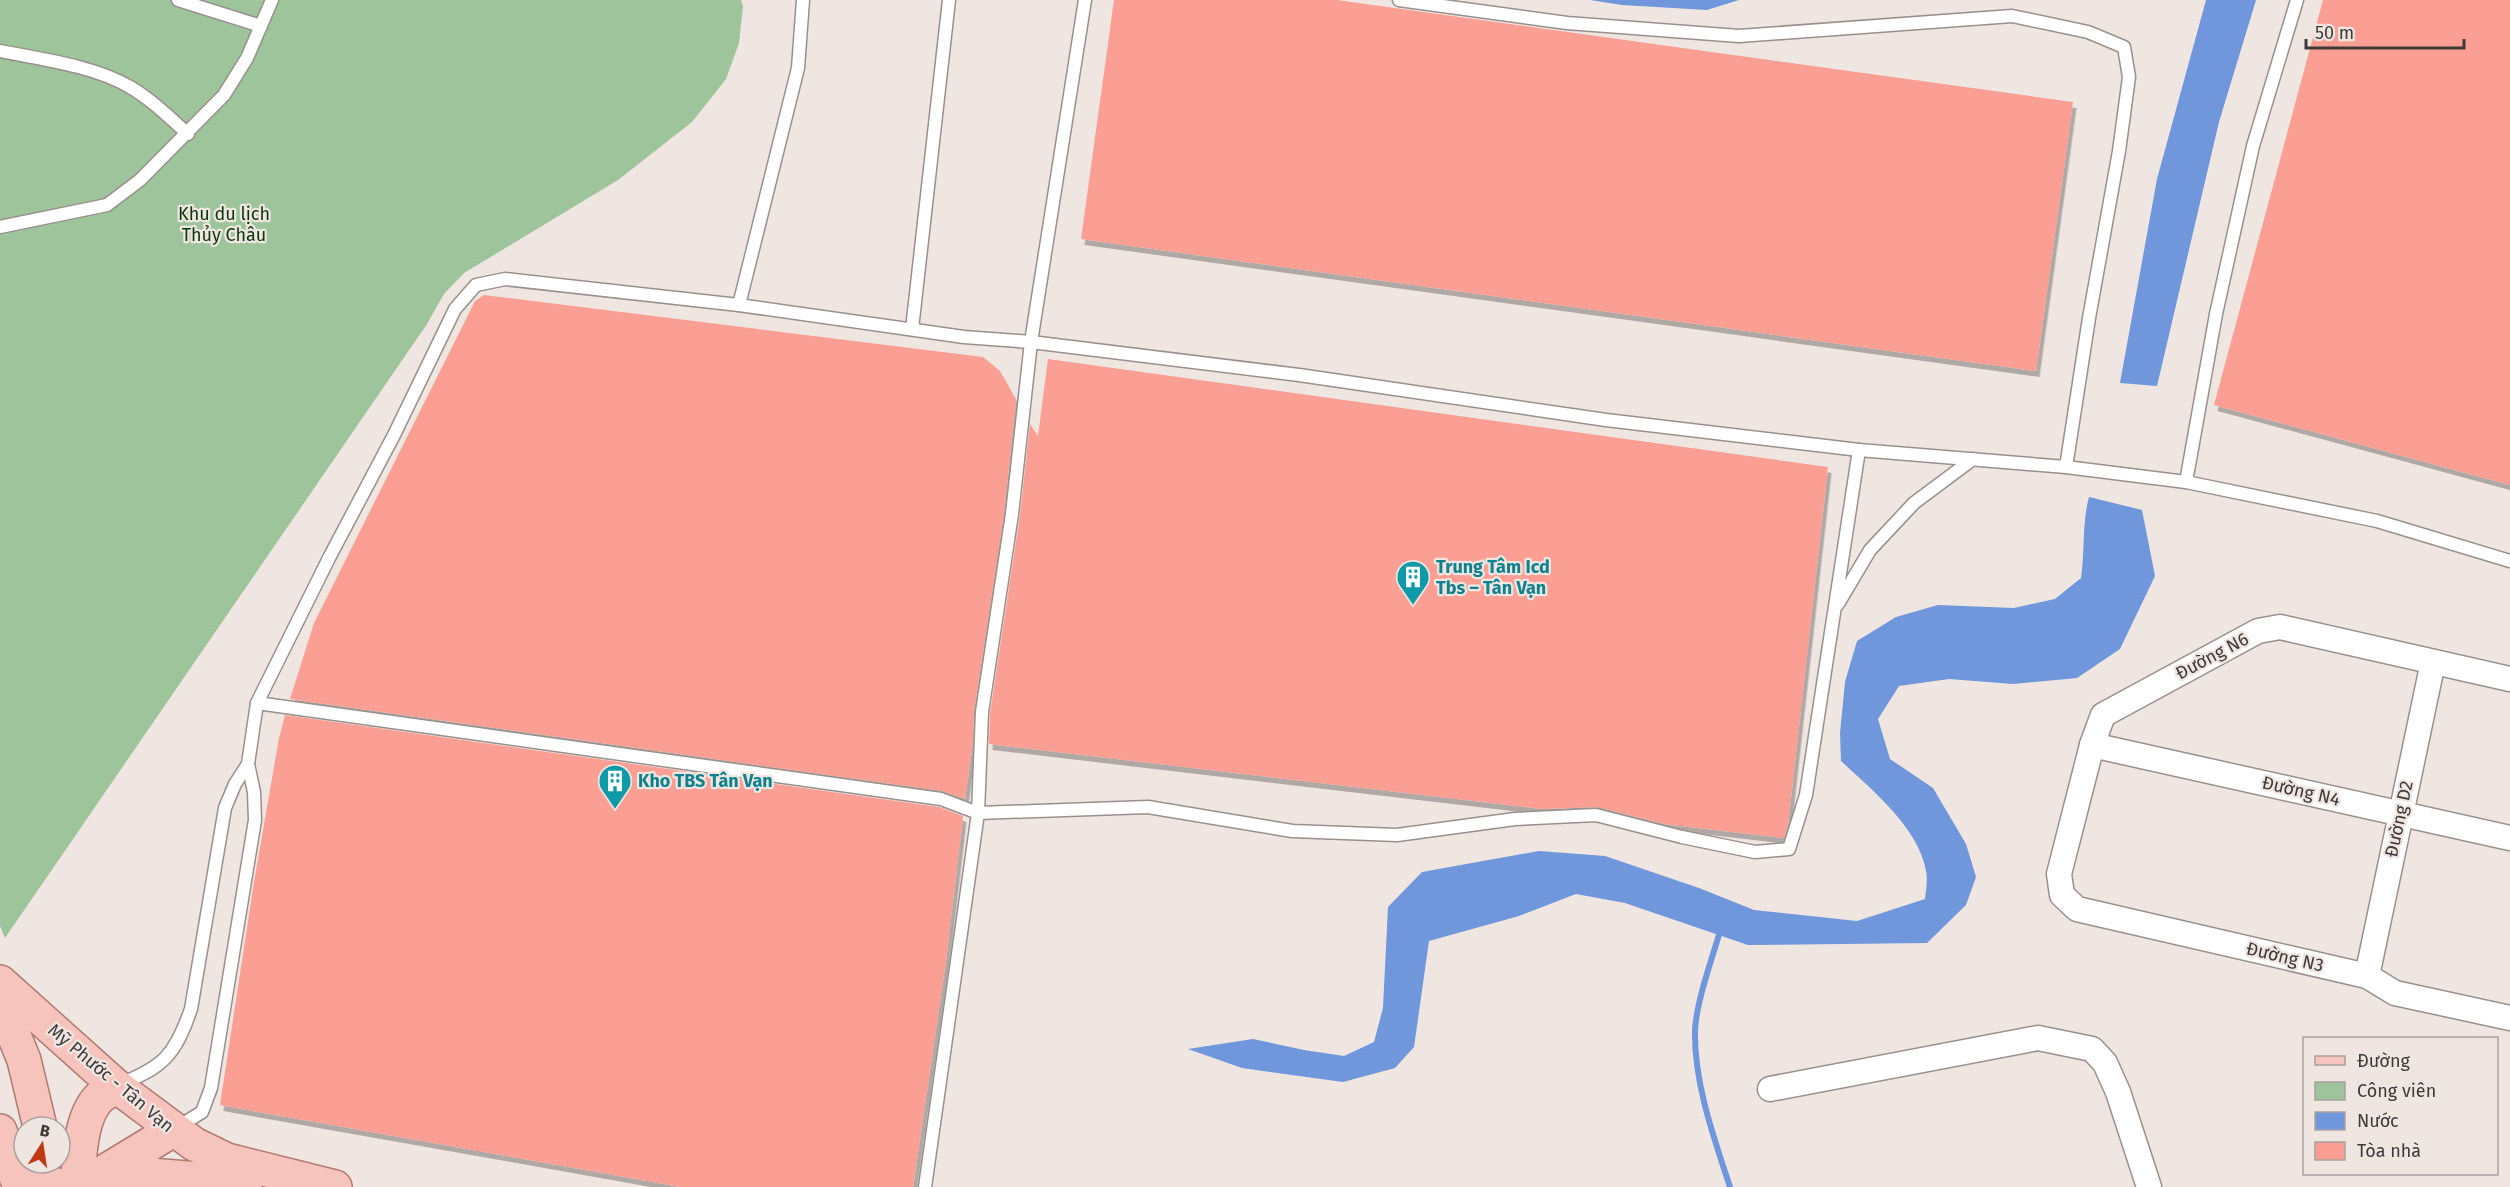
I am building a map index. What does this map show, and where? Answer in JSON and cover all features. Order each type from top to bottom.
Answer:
[{"type":"main road","name":"Mỹ Phước - Tân Vạn","points":[[0,982],[116,1086],[194,1144],[227,1160],[335,1187]]},
{"type":"main road","points":[[0,1001],[24,1060],[37,1115]]},
{"type":"main road","points":[[68,1182],[89,1115],[99,1098],[116,1086]]},
{"type":"main road","points":[[68,1182],[173,1130]]},
{"type":"main road","points":[[0,1131],[16,1176],[68,1182],[138,1174],[222,1181],[245,1187]]},
{"type":"main road","points":[[117,1187],[168,1187]]},
{"type":"street","name":"Đường N6","points":[[2062,895],[2059,874],[2092,745],[2103,715],[2258,631],[2280,627],[2510,679]]},
{"type":"street","name":"Đường D2","points":[[2367,976],[2433,662]]},
{"type":"street","name":"Đường N4","points":[[2092,745],[2510,838]]},
{"type":"street","name":"Đường N3","points":[[2062,895],[2077,909],[2367,976],[2395,993],[2510,1018]]},
{"type":"street","points":[[1770,1089],[2038,1038],[2092,1049],[2106,1063],[2118,1092],[2149,1187]]},
{"type":"lane","points":[[178,0],[261,26]]},
{"type":"lane","points":[[0,227],[107,205],[140,180],[188,134],[224,94],[247,58],[272,0]]},
{"type":"lane","points":[[739,305],[798,69],[803,0]]},
{"type":"lane","points":[[912,329],[949,0]]},
{"type":"lane","points":[[925,1187],[978,813],[982,712],[1012,514],[1031,342],[1085,0]]},
{"type":"lane","points":[[1399,0],[1567,23],[1739,36],[2012,15],[2088,32],[2124,47],[2129,77],[2119,151],[2089,318],[2066,467]]},
{"type":"lane","points":[[2186,482],[2216,314],[2253,146],[2296,0]]},
{"type":"lane","points":[[0,51],[106,76],[154,102],[188,134]]},
{"type":"lane","points":[[173,1130],[202,1112],[212,1088],[255,820],[254,792],[248,764],[257,703],[329,558],[394,435],[455,309],[476,285],[505,279],[739,305],[964,338],[1031,342],[1299,375],[1606,420],[1859,450],[2066,467],[2186,482],[2377,521],[2510,561]]},
{"type":"lane","points":[[257,703],[941,799],[978,813],[1148,807],[1292,831],[1396,835],[1515,819],[1596,815],[1682,837],[1755,852],[1789,849],[1806,795],[1859,450]]},
{"type":"lane","points":[[1834,610],[1870,550],[1914,503],[1973,459]]},
{"type":"lane","points":[[116,1086],[149,1073],[170,1053],[182,1032],[191,1008],[225,808],[235,784],[248,764]]},
{"type":"green space","name":"Khu du lịch Thủy Châu","points":[[0,0],[741,0],[743,6],[739,43],[726,79],[692,122],[618,180],[464,273],[444,294],[427,324],[5,938],[0,926]]},
{"type":"water","points":[[1590,0],[1739,0],[1707,10],[1622,5]]},
{"type":"water","points":[[2206,0],[2256,0],[2219,122],[2157,386],[2120,383],[2157,179]]},
{"type":"water","points":[[2089,497],[2142,510],[2155,576],[2120,649],[2077,678],[2013,684],[1949,679],[1899,686],[1878,719],[1890,759],[1933,788],[1966,844],[1976,877],[1966,905],[1927,943],[1748,945],[1625,903],[1576,894],[1519,916],[1429,941],[1414,1047],[1395,1068],[1343,1082],[1242,1068],[1188,1049],[1253,1039],[1344,1056],[1374,1042],[1383,1008],[1388,907],[1422,872],[1539,851],[1605,856],[1699,888],[1754,910],[1857,921],[1925,899],[1926,871],[1922,855],[1914,840],[1892,810],[1841,761],[1840,733],[1845,682],[1857,641],[1896,617],[1938,605],[2014,608],[2055,599],[2081,578],[2085,517]]},
{"type":"building","points":[[1114,0],[1337,0],[2073,102],[2036,371],[1081,239]]},
{"type":"building","points":[[2323,0],[2510,0],[2510,485],[2214,405]]},
{"type":"building","points":[[484,295],[983,357],[1000,371],[1016,400],[1004,513],[974,711],[973,742],[965,799],[942,791],[290,699],[314,623],[475,301]]},
{"type":"building","name":"Trung Tâm Icd Tbs – Tân Vạn","points":[[1048,359],[1828,467],[1788,824],[1784,838],[1664,824],[1598,807],[1542,809],[989,744],[990,713],[1020,515],[1030,424],[1038,436]]},
{"type":"building","points":[[285,715],[939,807],[963,816],[946,960],[913,1187],[681,1187],[220,1105],[254,882]]},
{"type":"waterway","points":[[1721,928],[1705,979],[1695,1031],[1701,1090],[1730,1187]]},
{"type":"place","name":"Trung Tâm Icd Tbs – Tân Vạn","points":[[1413,606]]},
{"type":"place","name":"Kho TBS Tân Vạn","points":[[615,810]]}]
